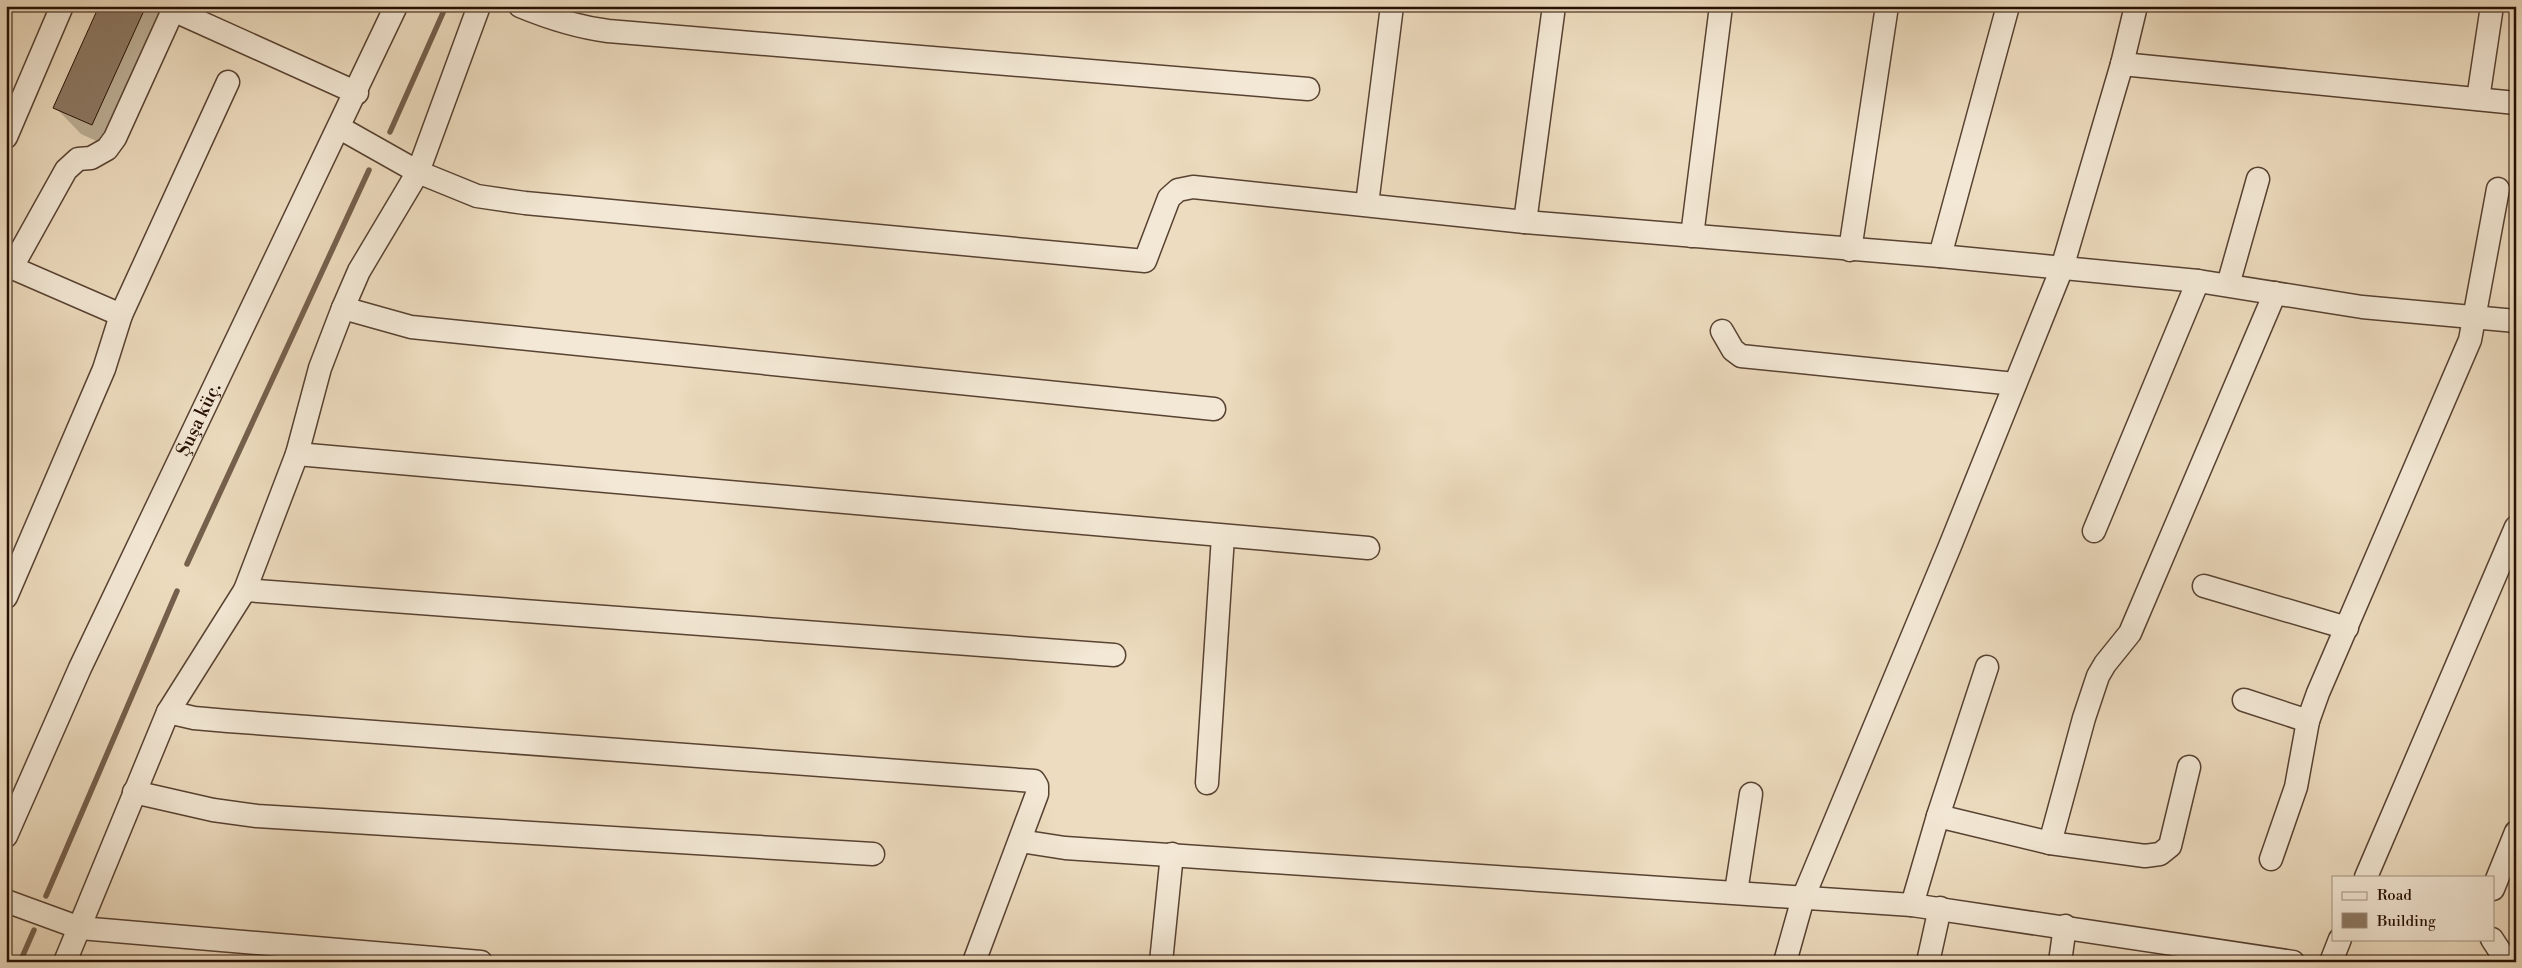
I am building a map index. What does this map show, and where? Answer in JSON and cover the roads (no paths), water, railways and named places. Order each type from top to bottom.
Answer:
[{"type":"street","points":[[6,137],[62,6]]},
{"type":"street","name":"Şuşa küç.","points":[[6,836],[84,659],[357,93],[396,6]]},
{"type":"street","points":[[65,962],[168,712],[245,590],[297,454],[320,368],[343,308],[359,270],[418,172],[479,6]]},
{"type":"street","points":[[520,6],[552,19],[584,28],[608,32],[1308,89]]},
{"type":"street","points":[[1367,204],[1392,6]]},
{"type":"street","points":[[1525,222],[1554,6]]},
{"type":"street","points":[[1692,236],[1721,6]]},
{"type":"street","points":[[1850,250],[1887,6]]},
{"type":"street","points":[[1940,256],[2008,6]]},
{"type":"street","points":[[1785,962],[1803,898],[2062,268],[2122,64],[2136,6]]},
{"type":"street","points":[[2478,99],[2492,6]]},
{"type":"street","points":[[122,315],[9,266],[66,170],[78,159],[91,158],[107,149],[115,138],[174,8],[357,93]]},
{"type":"street","points":[[2122,64],[2516,103]]},
{"type":"street","points":[[6,597],[104,369],[122,315],[228,82]]},
{"type":"street","points":[[340,128],[418,172],[477,196],[525,203],[1145,261],[1169,198],[1178,190],[1193,187],[1525,222],[1940,256],[2198,281],[2362,307],[2516,321]]},
{"type":"street","points":[[2228,285],[2258,179]]},
{"type":"street","points":[[2271,859],[2296,787],[2308,720],[2461,366],[2476,318],[2498,189]]},
{"type":"street","points":[[2094,531],[2198,281]]},
{"type":"street","points":[[2050,843],[2084,718],[2098,676],[2104,664],[2130,633],[2275,292]]},
{"type":"street","points":[[343,308],[412,326],[1214,409]]},
{"type":"street","points":[[1722,331],[1733,350],[1741,356],[2015,384]]},
{"type":"street","points":[[297,454],[1368,548]]},
{"type":"street","points":[[2366,876],[2516,526]]},
{"type":"street","points":[[1207,783],[1223,536]]},
{"type":"street","points":[[2204,586],[2347,628]]},
{"type":"street","points":[[245,590],[1114,654]]},
{"type":"street","points":[[1912,905],[1938,816],[1987,666]]},
{"type":"street","points":[[2244,700],[2308,720]]},
{"type":"street","points":[[168,712],[220,720],[1034,781],[1037,786],[1037,794],[974,962]]},
{"type":"street","points":[[1938,816],[2050,843],[2145,856],[2160,854],[2170,846],[2188,768]]},
{"type":"street","points":[[134,792],[213,810],[257,816],[874,854]]},
{"type":"street","points":[[1736,892],[1752,794]]},
{"type":"street","points":[[2494,887],[2516,832]]},
{"type":"street","points":[[1020,841],[1042,846],[1912,905],[2066,926],[2232,957],[2293,962]]},
{"type":"street","points":[[1161,962],[1172,854]]},
{"type":"street","points":[[6,901],[80,928],[481,962]]},
{"type":"street","points":[[1928,962],[1940,908]]},
{"type":"street","points":[[2060,962],[2066,926]]},
{"type":"street","points":[[2331,962],[2340,940]]},
{"type":"waterway","points":[[390,132],[446,6]]},
{"type":"waterway","points":[[187,564],[369,170]]},
{"type":"waterway","points":[[46,896],[177,591]]},
{"type":"waterway","points":[[20,962],[34,930]]}]
